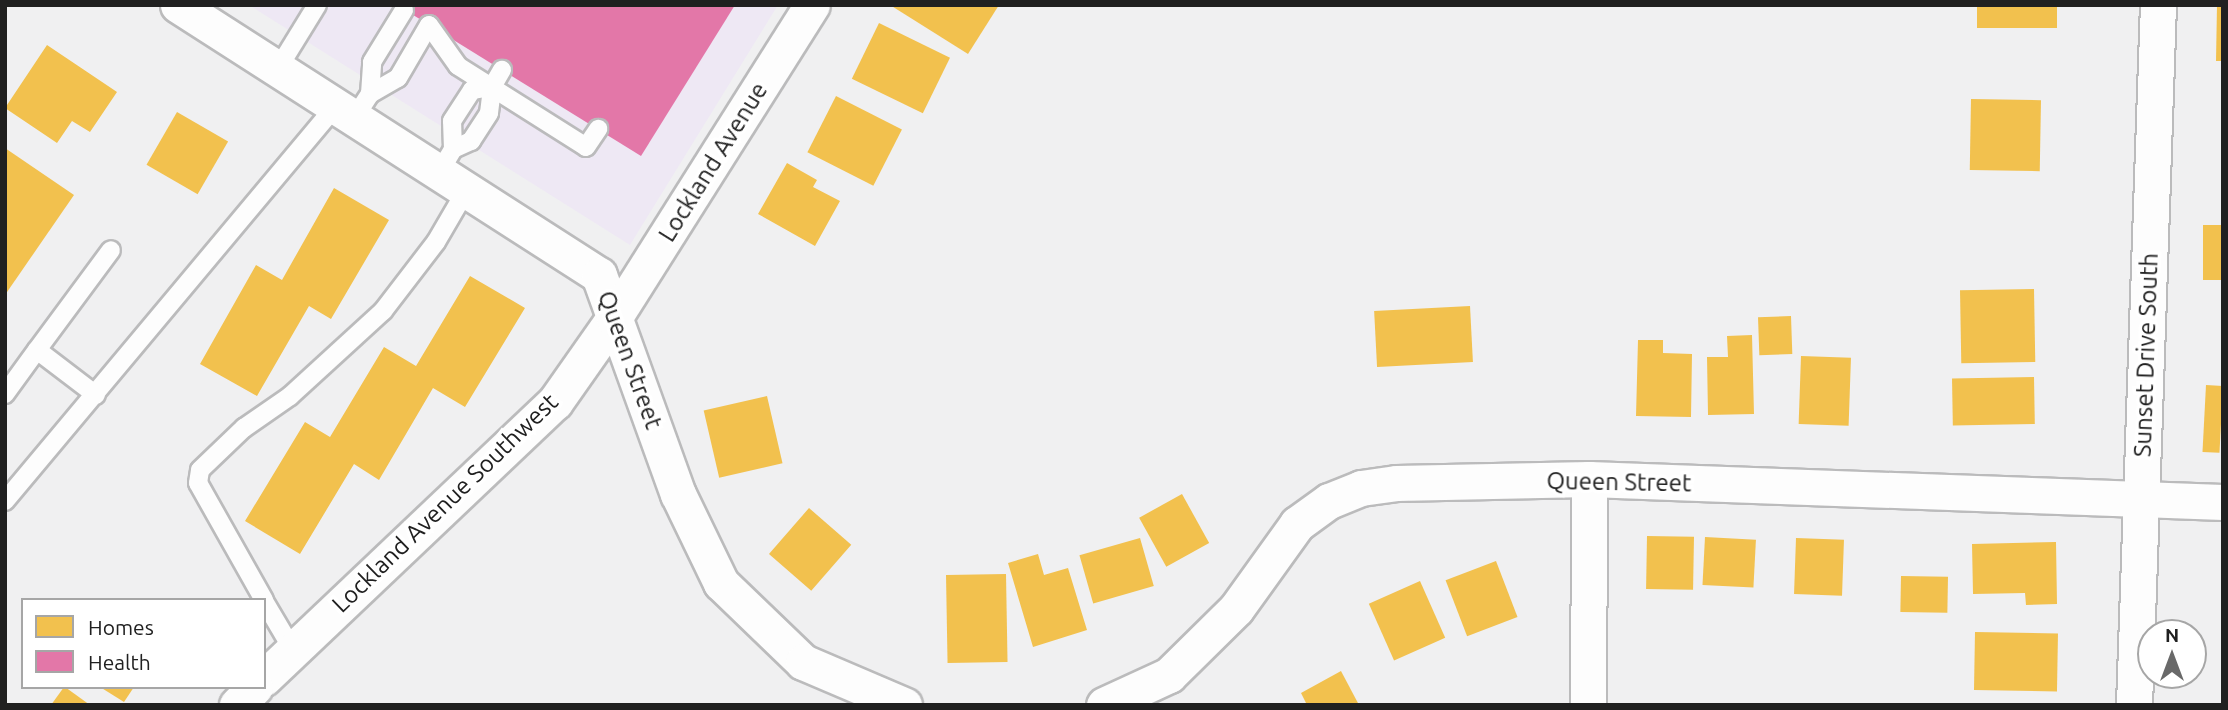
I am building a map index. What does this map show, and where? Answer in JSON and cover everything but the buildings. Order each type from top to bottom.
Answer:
[{"type":"street","name":"Queen Street","points":[[178,5],[277,70],[352,107],[453,170],[599,275],[678,494],[721,583],[803,662],[904,705]]},
{"type":"street","name":"Lockland Avenue","points":[[614,318],[812,5]]},
{"type":"street","name":"Sunset Drive South","points":[[2134,705],[2158,5]]},
{"type":"street","name":"Lockland Avenue Southwest","points":[[266,676],[555,402],[614,318]]},
{"type":"street","name":"Queen Street","points":[[1104,705],[1169,675],[1236,610],[1297,524],[1329,501],[1361,488],[1396,483],[1589,479],[2223,502]]},
{"type":"street","points":[[1588,705],[1589,479]]},
{"type":"street","points":[[237,705],[253,689]]},
{"type":"lane","points":[[277,70],[317,5]]},
{"type":"lane","points":[[352,107],[372,62],[404,10]]},
{"type":"lane","points":[[5,501],[352,107],[398,78],[429,25],[457,66],[586,147],[597,129]]},
{"type":"lane","points":[[453,170],[489,113],[492,87],[502,70]]},
{"type":"lane","points":[[263,598],[198,483],[200,470],[244,428],[290,396],[383,311],[436,242],[453,170],[452,121],[472,90],[492,87]]},
{"type":"lane","points":[[5,394],[111,250]]},
{"type":"lane","points":[[37,350],[96,395]]},
{"type":"lane","points":[[266,603],[293,650]]},
{"type":"shaded area","points":[[249,5],[778,5],[630,245]]}]
